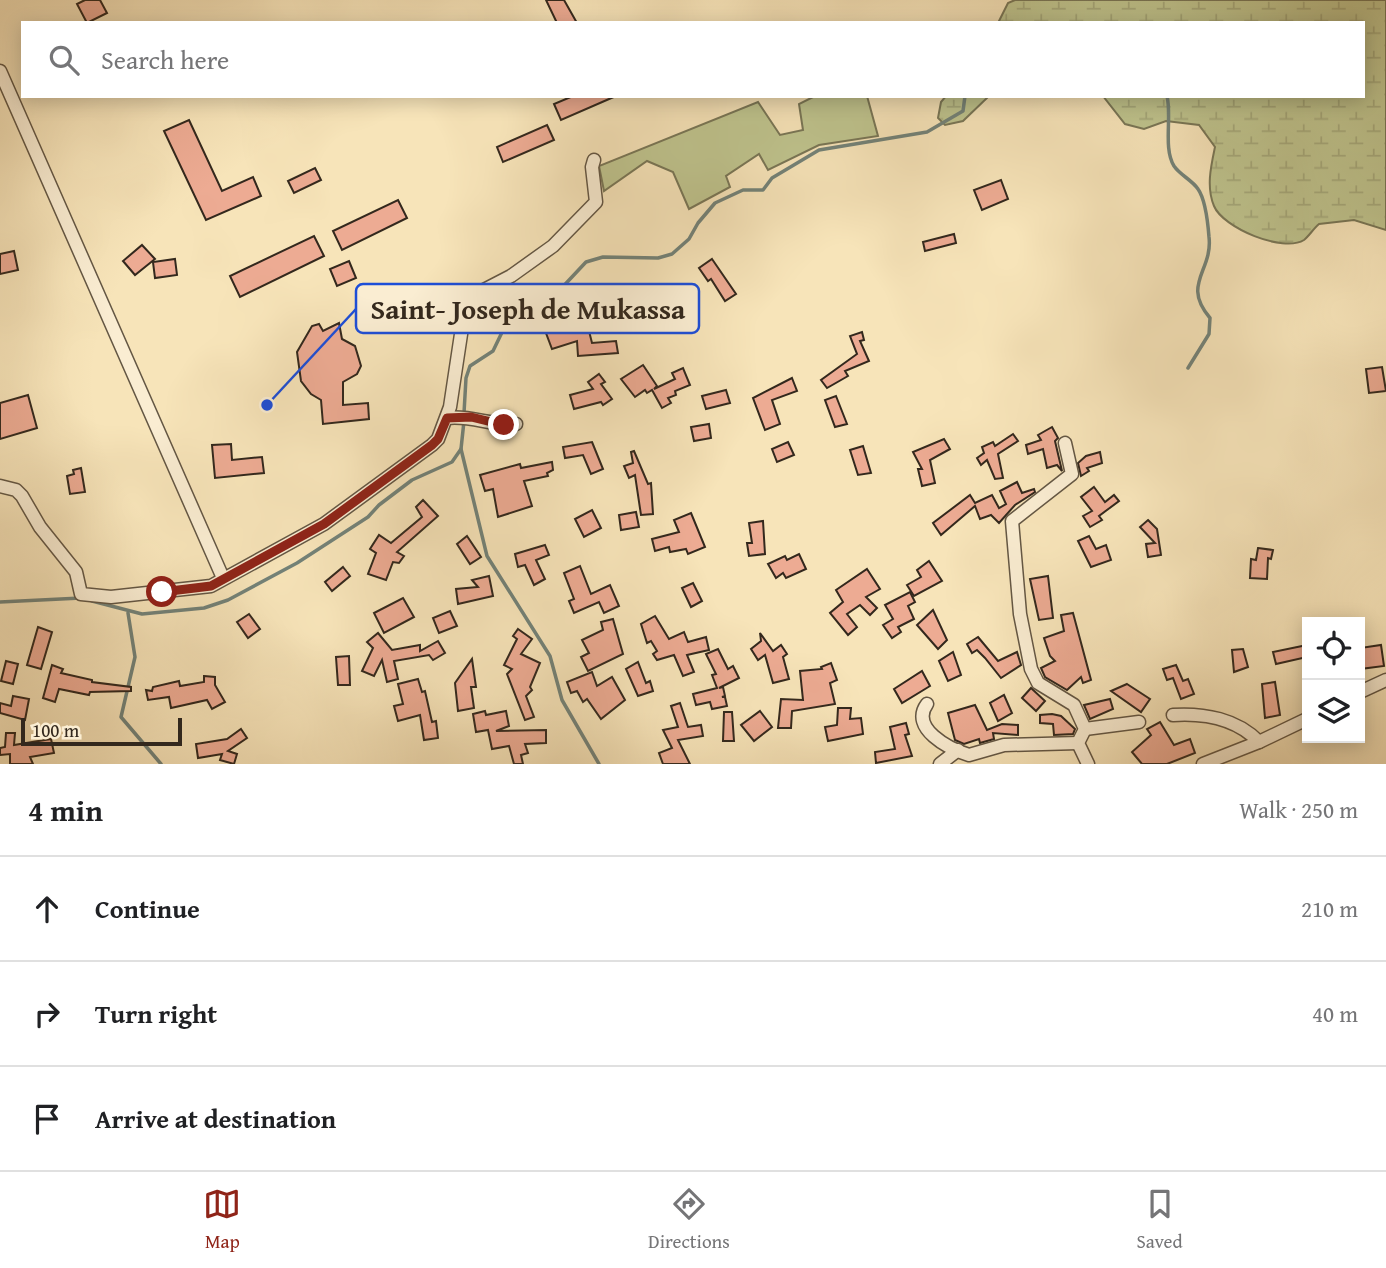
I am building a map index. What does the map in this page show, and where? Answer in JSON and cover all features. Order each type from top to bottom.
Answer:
[{"type":"street","points":[[0,71],[223,578]]},
{"type":"street","points":[[0,486],[16,490],[22,496],[40,527],[76,572],[82,594],[111,597],[211,586],[342,512],[438,439],[447,418],[454,389],[463,321],[469,306],[484,290],[511,276],[553,246],[596,202],[592,167],[594,160]]},
{"type":"street","points":[[447,418],[461,416],[493,424],[516,424]]},
{"type":"street","points":[[1065,443],[1072,474],[1012,521],[1010,528],[1017,553],[1020,614],[1032,658],[1031,669],[1038,683],[1074,705],[1085,729]]},
{"type":"street","points":[[1365,689],[1386,680]]},
{"type":"street","points":[[927,704],[922,711],[926,730],[969,755],[1004,745],[1078,743]]},
{"type":"street","points":[[1173,715],[1199,714],[1216,718],[1248,731],[1259,742]]},
{"type":"street","points":[[1203,764],[1302,721]]},
{"type":"street","points":[[1085,729],[1139,722]]},
{"type":"street","points":[[1078,743],[1085,729]]},
{"type":"street","points":[[1078,743],[1088,764]]},
{"type":"street","points":[[940,764],[958,750]]},
{"type":"green space","points":[[1015,0],[1386,0],[1386,230],[1354,220],[1319,224],[1304,240],[1282,243],[1241,230],[1214,206],[1210,184],[1215,147],[1199,125],[1166,121],[1144,129],[1125,124],[1105,98],[1365,98],[1365,21],[999,21],[1008,3]]},
{"type":"green space","points":[[811,98],[868,98],[878,136],[819,145],[768,170],[759,154],[726,176],[730,187],[689,209],[673,172],[647,161],[604,191],[599,166],[758,102],[780,135],[803,130],[799,104]]},
{"type":"green space","points":[[944,98],[987,98],[963,121],[945,125],[938,118]]},
{"type":"building","points":[[85,0],[100,0],[107,13],[86,21],[77,4]]},
{"type":"building","points":[[546,0],[564,0],[576,21],[556,21]]},
{"type":"building","points":[[568,98],[611,98],[561,120],[554,104]]},
{"type":"building","points":[[189,120],[222,191],[253,177],[261,196],[206,220],[164,131]]},
{"type":"building","points":[[547,125],[554,140],[503,162],[497,147]]},
{"type":"building","points":[[315,168],[321,180],[294,193],[288,181]]},
{"type":"building","points":[[1001,180],[1008,199],[982,210],[974,190]]},
{"type":"building","points":[[398,200],[407,218],[342,250],[333,231]]},
{"type":"building","points":[[954,234],[956,243],[925,251],[923,242]]},
{"type":"building","points":[[314,236],[324,256],[240,297],[230,276]]},
{"type":"building","points":[[142,245],[155,259],[135,275],[123,261]]},
{"type":"building","points":[[14,251],[18,270],[0,274],[0,254]]},
{"type":"building","points":[[175,259],[177,275],[155,278],[153,262]]},
{"type":"building","points":[[712,259],[736,294],[725,301],[711,279],[708,281],[699,268]]},
{"type":"building","points":[[349,261],[356,278],[337,286],[330,269]]},
{"type":"building","points":[[585,315],[592,343],[616,341],[618,353],[578,356],[577,341],[552,349],[546,333],[563,327],[562,321]]},
{"type":"building","points":[[339,323],[342,339],[355,346],[361,366],[357,374],[343,382],[343,405],[368,403],[369,419],[323,424],[321,400],[311,394],[301,381],[297,352],[312,326],[319,324],[323,331]]},
{"type":"building","points":[[862,332],[864,340],[860,341],[869,361],[845,371],[848,376],[827,388],[821,380],[857,354],[850,336]]},
{"type":"building","points":[[643,365],[657,386],[654,389],[675,379],[672,373],[683,368],[690,385],[675,391],[676,395],[668,398],[671,403],[662,408],[652,390],[647,393],[645,390],[635,397],[621,379]]},
{"type":"building","points":[[1382,367],[1386,391],[1369,393],[1366,369]]},
{"type":"building","points":[[599,374],[605,382],[601,384],[612,399],[603,405],[601,402],[574,409],[570,395],[593,389],[588,382]]},
{"type":"building","points":[[792,378],[797,391],[772,400],[780,424],[765,430],[753,398]]},
{"type":"building","points":[[726,390],[730,403],[706,409],[702,396]]},
{"type":"building","points":[[28,395],[37,428],[0,439],[0,403]]},
{"type":"building","points":[[836,396],[847,424],[835,427],[825,400]]},
{"type":"building","points":[[709,424],[711,438],[694,441],[691,427]]},
{"type":"building","points":[[1052,427],[1058,438],[1055,441],[1062,471],[1057,465],[1047,468],[1043,449],[1028,454],[1026,445],[1041,440],[1038,435]]},
{"type":"building","points":[[1013,434],[1018,441],[998,454],[1003,478],[995,479],[987,460],[981,465],[977,458],[984,453],[982,447],[993,442],[995,446]]},
{"type":"building","points":[[944,439],[950,449],[930,460],[935,483],[922,486],[918,469],[922,469],[913,452]]},
{"type":"building","points":[[592,442],[603,469],[591,474],[583,455],[565,458],[563,447]]},
{"type":"building","points":[[788,442],[794,455],[777,462],[772,449]]},
{"type":"building","points":[[231,444],[232,460],[262,457],[264,473],[215,478],[212,445]]},
{"type":"building","points":[[863,446],[871,473],[858,475],[850,450]]},
{"type":"building","points":[[634,451],[648,484],[651,483],[653,514],[641,515],[635,475],[629,478],[624,466],[633,463],[631,452]]},
{"type":"building","points":[[1100,452],[1102,463],[1087,468],[1089,471],[1081,476],[1078,463],[1086,456]]},
{"type":"building","points":[[552,462],[553,470],[547,473],[548,476],[524,481],[532,506],[498,517],[493,489],[485,491],[480,475],[520,464],[521,468]]},
{"type":"building","points":[[81,468],[85,492],[70,494],[67,476],[74,474],[73,470]]},
{"type":"building","points":[[1017,482],[1022,493],[1034,489],[1035,492],[1015,505],[999,523],[991,515],[980,519],[975,506],[941,535],[933,523],[970,495],[975,503],[992,495],[999,508],[1006,504],[1000,491]]},
{"type":"building","points":[[1094,487],[1105,502],[1114,495],[1119,501],[1099,516],[1102,520],[1090,527],[1083,516],[1092,511],[1081,497]]},
{"type":"building","points":[[423,500],[438,516],[397,552],[404,556],[399,563],[393,562],[386,580],[368,574],[376,553],[370,549],[379,535],[391,543],[422,517],[416,507]]},
{"type":"building","points":[[592,510],[601,528],[584,537],[575,519]]},
{"type":"building","points":[[636,512],[639,527],[621,530],[619,515]]},
{"type":"building","points":[[691,513],[705,547],[688,554],[686,549],[670,552],[669,547],[655,551],[652,539],[679,532],[674,520]]},
{"type":"building","points":[[1148,520],[1157,529],[1161,555],[1148,557],[1146,544],[1155,543],[1140,527]]},
{"type":"building","points":[[763,521],[765,554],[749,556],[747,543],[752,543],[749,523]]},
{"type":"building","points":[[467,536],[481,557],[470,564],[457,544]]},
{"type":"building","points":[[1089,536],[1096,549],[1106,545],[1111,560],[1091,567],[1078,541]]},
{"type":"building","points":[[545,545],[549,555],[536,560],[545,579],[534,585],[525,565],[518,567],[515,554]]},
{"type":"building","points":[[1258,548],[1273,550],[1271,559],[1268,558],[1267,579],[1250,578],[1251,559],[1256,560]]},
{"type":"building","points":[[799,554],[806,569],[786,578],[783,573],[776,578],[768,564],[785,556],[787,560]]},
{"type":"building","points":[[929,561],[942,581],[914,596],[907,585],[921,577],[917,570]]},
{"type":"building","points":[[580,566],[591,594],[610,585],[619,606],[604,613],[599,602],[574,613],[569,601],[574,599],[564,573]]},
{"type":"building","points":[[343,567],[350,576],[332,591],[325,582]]},
{"type":"building","points":[[867,569],[880,589],[866,597],[877,608],[870,615],[860,605],[847,614],[857,627],[848,635],[830,613],[843,602],[836,590]]},
{"type":"building","points":[[489,576],[493,596],[458,604],[456,589],[478,587],[472,580]]},
{"type":"building","points":[[1048,576],[1053,618],[1039,620],[1030,579]]},
{"type":"building","points":[[693,583],[702,601],[691,607],[682,588]]},
{"type":"building","points":[[910,592],[915,602],[908,606],[914,619],[898,627],[901,632],[892,638],[883,625],[893,619],[885,605]]},
{"type":"building","points":[[403,598],[414,617],[384,633],[374,613]]},
{"type":"building","points":[[933,610],[947,640],[938,649],[917,625]]},
{"type":"building","points":[[450,611],[457,626],[439,633],[433,618]]},
{"type":"building","points":[[1073,613],[1091,680],[1083,683],[1081,677],[1067,690],[1045,677],[1041,668],[1055,661],[1050,656],[1044,638],[1064,631],[1061,615]]},
{"type":"building","points":[[249,614],[260,629],[248,638],[237,622]]},
{"type":"building","points":[[655,616],[669,639],[684,632],[688,642],[706,637],[709,650],[687,655],[694,672],[683,676],[674,655],[657,660],[653,654],[657,651],[651,641],[647,643],[641,624]]},
{"type":"building","points":[[613,619],[623,654],[588,671],[581,657],[589,653],[582,640],[603,630],[601,622]]},
{"type":"building","points":[[38,627],[52,632],[41,669],[27,665]]},
{"type":"building","points":[[518,629],[532,639],[521,654],[540,663],[530,687],[532,690],[526,696],[534,717],[525,720],[507,674],[512,669],[504,665],[517,639],[513,636]]},
{"type":"building","points":[[378,633],[392,650],[420,645],[420,651],[438,641],[445,653],[433,660],[429,655],[394,661],[398,679],[387,682],[382,660],[374,676],[362,671],[373,648],[367,642]]},
{"type":"building","points":[[760,633],[773,651],[781,645],[787,654],[783,657],[789,679],[773,683],[765,655],[758,660],[751,649],[761,641]]},
{"type":"building","points":[[978,637],[998,661],[1017,652],[1021,665],[1001,678],[977,650],[972,653],[967,644]]},
{"type":"building","points":[[1381,645],[1384,666],[1365,668],[1365,647]]},
{"type":"building","points":[[1302,646],[1302,658],[1276,664],[1273,652]]},
{"type":"building","points":[[718,649],[728,669],[733,666],[739,678],[719,688],[723,687],[725,696],[722,697],[725,697],[727,706],[712,709],[710,702],[696,705],[693,694],[717,688],[712,675],[716,674],[706,654]]},
{"type":"building","points":[[1243,649],[1248,667],[1234,672],[1232,650]]},
{"type":"building","points":[[953,652],[961,675],[948,681],[939,661]]},
{"type":"building","points":[[349,656],[350,685],[338,685],[336,657]]},
{"type":"building","points":[[472,659],[476,687],[471,687],[474,708],[458,711],[455,683]]},
{"type":"building","points":[[6,661],[18,664],[13,684],[1,681]]},
{"type":"building","points":[[638,662],[646,683],[650,681],[653,691],[638,696],[626,669]]},
{"type":"building","points":[[831,663],[837,680],[830,683],[835,704],[792,711],[791,728],[778,728],[781,699],[803,700],[800,671],[822,669],[821,667]]},
{"type":"building","points":[[52,665],[63,669],[61,673],[92,682],[131,687],[131,691],[90,692],[89,695],[59,689],[55,702],[43,698]]},
{"type":"building","points":[[1176,665],[1183,681],[1188,679],[1194,694],[1181,699],[1173,678],[1167,680],[1163,669]]},
{"type":"building","points":[[922,671],[930,686],[902,703],[894,689]]},
{"type":"building","points":[[592,672],[597,686],[612,677],[625,700],[601,719],[587,699],[583,702],[577,691],[571,693],[567,682]]},
{"type":"building","points":[[204,676],[215,677],[215,685],[225,702],[212,709],[207,700],[171,708],[169,697],[148,700],[146,690],[152,691],[153,687],[179,681],[180,686],[204,682]]},
{"type":"building","points":[[418,679],[422,692],[425,691],[432,722],[436,721],[438,738],[424,740],[420,715],[398,721],[394,706],[403,704],[398,684]]},
{"type":"building","points":[[1275,682],[1280,715],[1265,718],[1262,684]]},
{"type":"building","points":[[1127,684],[1150,699],[1141,712],[1111,691]]},
{"type":"building","points":[[1031,688],[1045,701],[1036,711],[1022,698]]},
{"type":"building","points":[[1004,695],[1012,713],[998,721],[990,703]]},
{"type":"building","points":[[13,696],[29,699],[25,720],[0,713],[0,703],[11,706]]},
{"type":"building","points":[[1110,699],[1113,709],[1090,719],[1084,705]]},
{"type":"building","points":[[680,703],[688,727],[701,725],[703,736],[678,740],[690,764],[663,764],[659,753],[672,748],[663,730],[678,727],[671,706]]},
{"type":"building","points":[[975,705],[987,730],[1002,724],[1018,725],[1018,735],[993,733],[994,739],[980,743],[979,739],[964,744],[955,740],[948,713]]},
{"type":"building","points":[[838,708],[851,708],[850,719],[861,718],[863,734],[828,741],[825,727],[837,725]]},
{"type":"building","points":[[485,711],[486,715],[506,711],[509,726],[496,731],[546,730],[546,743],[525,744],[528,753],[521,755],[523,764],[514,764],[509,746],[492,749],[488,730],[476,732],[473,714]]},
{"type":"building","points":[[760,711],[772,727],[754,741],[741,725]]},
{"type":"building","points":[[724,712],[732,712],[734,741],[723,741]]},
{"type":"building","points":[[1040,715],[1061,716],[1075,729],[1073,734],[1054,735],[1053,724],[1040,723]]},
{"type":"building","points":[[1160,722],[1174,745],[1190,739],[1195,753],[1167,764],[1142,764],[1132,752],[1151,735],[1147,729]]},
{"type":"building","points":[[906,723],[909,734],[905,735],[912,756],[876,763],[875,752],[895,749],[890,727]]},
{"type":"building","points":[[241,729],[247,738],[228,751],[237,754],[234,764],[220,760],[222,754],[198,758],[196,744],[227,739]]},
{"type":"building","points":[[6,733],[15,733],[14,745],[51,739],[54,753],[30,757],[33,764],[10,764],[10,754],[0,755],[0,748],[5,747]]},
{"type":"waterway","points":[[464,413],[466,378],[470,366],[493,351],[506,324],[522,311],[556,294],[586,262],[603,257],[658,258],[672,254],[689,239],[715,203],[743,190],[763,190],[772,178],[819,150],[927,132],[963,111],[965,98]]},
{"type":"waterway","points":[[1167,98],[1171,159],[1174,166],[1200,193],[1209,237],[1207,259],[1198,286],[1198,296],[1210,318],[1209,334],[1188,368]]},
{"type":"waterway","points":[[92,601],[142,614],[204,608],[228,600],[297,563],[368,517],[379,505],[412,480],[452,462],[461,449],[464,421]]},
{"type":"waterway","points":[[461,449],[487,556],[550,656],[562,700],[599,764]]},
{"type":"waterway","points":[[0,602],[81,598]]},
{"type":"waterway","points":[[128,613],[135,657],[121,717],[161,764]]},
{"type":"place","name":"Saint- Joseph de Mukassa","points":[[267,405]]},
{"type":"route","points":[[162,592],[211,586],[324,524],[432,445],[438,439],[447,418],[471,417],[504,425]]}]
